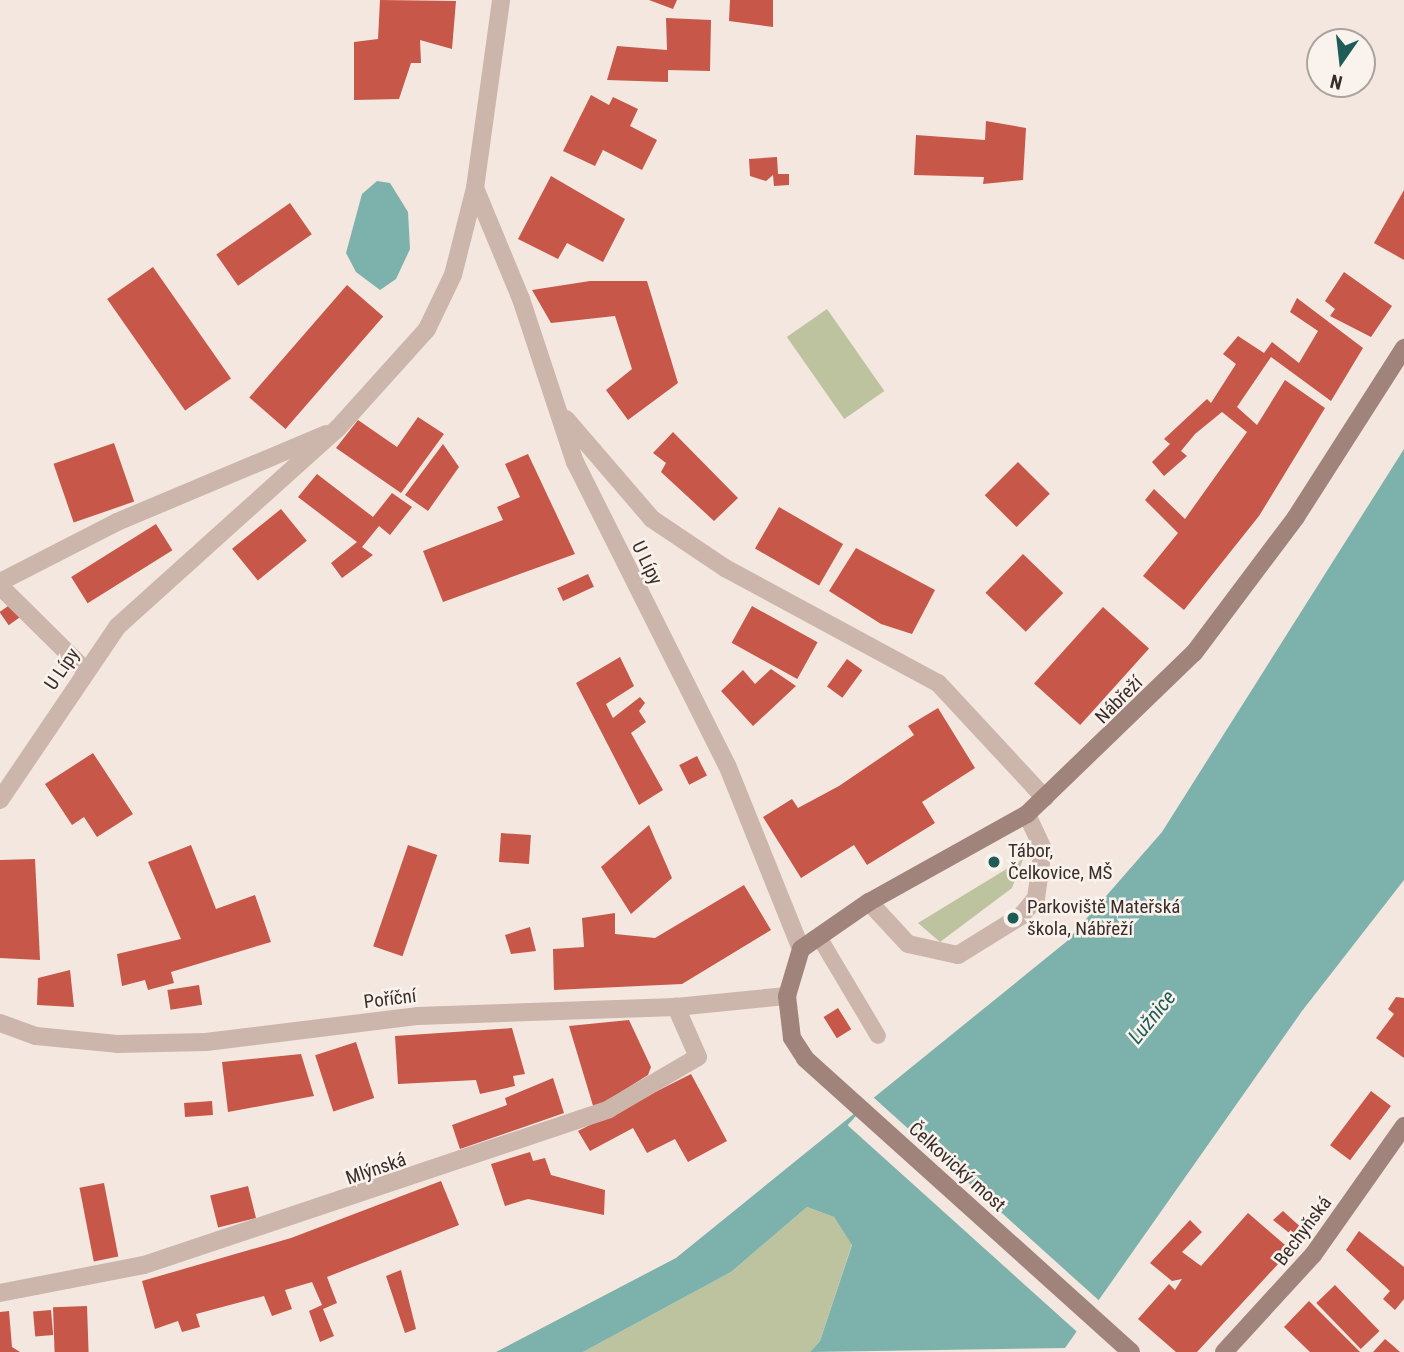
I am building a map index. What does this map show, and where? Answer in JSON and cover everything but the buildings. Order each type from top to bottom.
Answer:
[{"type":"street","name":"U Lípy","points":[[0,800],[85,670],[173,571],[338,428],[427,329],[453,275],[475,188],[501,0]]},
{"type":"street","name":"U Lípy","points":[[475,188],[575,462],[727,765],[801,949]]},
{"type":"street","name":"Nábřeží","points":[[801,949],[869,902],[1027,814],[1194,653],[1296,516],[1404,348]]},
{"type":"street","points":[[557,408],[652,519],[725,568],[938,682],[1045,798]]},
{"type":"street","points":[[85,670],[0,584],[117,522],[338,428]]},
{"type":"street","points":[[869,902],[908,944],[958,955],[1021,916],[1036,898],[1043,849],[1027,814]]},
{"type":"street","points":[[787,996],[801,949]]},
{"type":"street","name":"Poříční","points":[[0,1023],[36,1036],[117,1044],[206,1042],[527,1008],[676,1007],[787,996]]},
{"type":"street","name":"Čelkovický most","points":[[787,996],[792,1038],[805,1058],[1131,1352]]},
{"type":"street","name":"Mlýnská","points":[[0,1293],[144,1265],[231,1239],[609,1109],[698,1056],[676,1007]]},
{"type":"street","name":"Bechyňská","points":[[1224,1352],[1313,1255],[1404,1126]]},
{"type":"lane","points":[[819,937],[878,1036]]},
{"type":"green space","points":[[827,309],[884,391],[844,419],[787,337]]},
{"type":"green space","points":[[1023,859],[1012,888],[940,942],[918,923]]},
{"type":"green space","points":[[807,1207],[834,1217],[852,1244],[820,1341],[810,1352],[583,1352],[731,1272]]},
{"type":"water","points":[[377,181],[390,183],[408,212],[410,249],[396,279],[380,290],[356,272],[346,253],[362,194]]},
{"type":"water","name":"Lužnice","points":[[1404,449],[1404,880],[1302,1011],[1065,1348],[810,1352],[820,1341],[852,1245],[834,1217],[807,1207],[731,1272],[583,1352],[496,1352],[676,1258],[1066,942],[1162,832]]},
{"type":"pier","points":[[873,1097],[1103,1304],[1077,1332],[848,1125]]},
{"type":"place","name":"Tábor, Čelkovice, MŠ","points":[[994,862]]},
{"type":"place","name":"Parkoviště Mateřská škola, Nábřeží","points":[[1013,918]]}]
